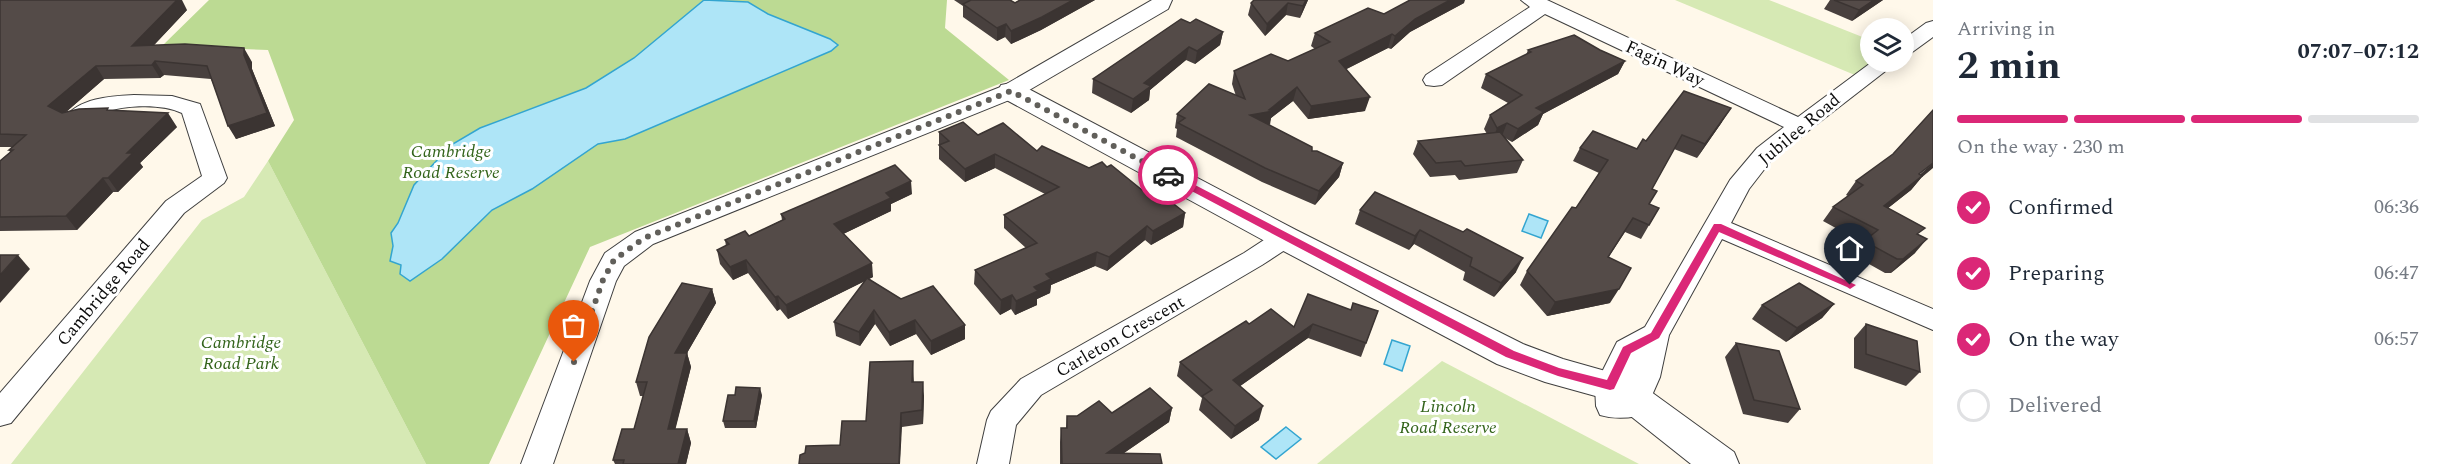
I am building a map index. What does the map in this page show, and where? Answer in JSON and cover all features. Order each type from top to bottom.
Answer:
[{"type":"street","points":[[537,464],[603,280],[614,260],[644,238],[1011,91],[1161,5],[1162,0]]},
{"type":"street","points":[[1434,80],[1538,3]]},
{"type":"street","name":"Fagin Way","points":[[1538,3],[1800,126]]},
{"type":"street","name":"Jubilee Road","points":[[1621,399],[1638,393],[1646,377],[1655,335],[1739,186],[1765,153],[1872,72]]},
{"type":"street","points":[[1011,91],[1285,238],[1510,354],[1561,389],[1621,399],[1720,464]]},
{"type":"street","name":"Cambridge Road","points":[[0,414],[175,207],[215,178],[192,109],[186,106],[166,102],[116,103],[99,106],[75,119]]},
{"type":"street","points":[[1717,227],[1933,320]]},
{"type":"street","name":"Carleton Crescent","points":[[993,464],[993,455],[1002,420],[1031,387],[1253,259],[1285,238]]},
{"type":"street","points":[[1621,399],[1649,436],[1710,464]]},
{"type":"green space","name":"Cambridge Road Reserve","points":[[209,0],[947,0],[945,28],[1009,80],[590,247],[489,464],[426,464],[268,161],[294,120],[268,50],[162,46]]},
{"type":"green space","points":[[1675,0],[1769,0],[1860,36],[1860,72],[1871,72],[1862,78]]},
{"type":"green space","name":"Cambridge Road Park","points":[[268,161],[426,464],[11,464],[202,220],[244,197]]},
{"type":"green space","name":"Lincoln Road Reserve","points":[[1442,361],[1639,464],[1317,464]]},
{"type":"water","points":[[704,0],[748,2],[768,14],[830,39],[838,45],[831,51],[625,139],[598,144],[532,189],[492,210],[442,259],[410,281],[400,274],[401,265],[390,261],[393,246],[391,233],[398,223],[414,185],[451,145],[480,128],[586,88],[634,58]]},
{"type":"water","points":[[1529,214],[1548,221],[1541,238],[1522,231]]},
{"type":"water","points":[[1392,340],[1410,346],[1402,371],[1384,364]]},
{"type":"water","points":[[1286,427],[1301,439],[1276,459],[1261,447]]},
{"type":"building","points":[[0,0],[177,0],[132,46],[185,44],[244,48],[244,55],[267,113],[228,126],[207,66],[155,61],[152,65],[96,66],[48,106],[62,113],[79,109],[108,108],[107,110],[168,113],[127,153],[133,153],[108,178],[103,178],[66,216],[0,217],[0,161],[26,135],[0,134]]},
{"type":"building","points":[[971,0],[1010,0],[1015,3],[1020,0],[1073,0],[1011,31],[1006,24],[997,28],[963,4]]},
{"type":"building","points":[[1254,0],[1306,0],[1303,6],[1288,3],[1267,24],[1251,3]]},
{"type":"building","points":[[1410,0],[1450,0],[1415,19],[1395,36],[1392,34],[1339,61],[1370,97],[1311,106],[1297,87],[1269,110],[1273,111],[1250,115],[1312,147],[1312,151],[1317,151],[1343,163],[1319,191],[1265,168],[1178,123],[1185,118],[1177,114],[1209,84],[1245,99],[1234,71],[1271,54],[1288,61],[1330,42],[1315,33],[1368,8],[1384,14]]},
{"type":"building","points":[[1834,0],[1874,0],[1859,10]]},
{"type":"building","points":[[1181,19],[1190,23],[1196,19],[1223,32],[1197,51],[1189,47],[1144,83],[1151,86],[1133,99],[1093,79]]},
{"type":"building","points":[[1574,35],[1625,61],[1536,108],[1544,112],[1518,129],[1507,123],[1497,128],[1490,115],[1522,95],[1486,74],[1531,52],[1528,50]]},
{"type":"building","points":[[1684,91],[1731,108],[1705,144],[1682,135],[1652,189],[1657,191],[1649,204],[1659,208],[1649,225],[1633,218],[1608,257],[1631,268],[1619,289],[1555,302],[1527,271],[1572,207],[1576,208],[1608,160],[1580,148],[1593,131],[1637,149],[1643,139],[1646,141]]},
{"type":"building","points":[[1933,110],[1933,163],[1919,174],[1922,176],[1884,206],[1925,228],[1917,234],[1927,239],[1903,259],[1897,259],[1864,241],[1878,230],[1833,207],[1863,185],[1856,181],[1893,154]]},
{"type":"building","points":[[963,122],[978,135],[1003,123],[1037,151],[1042,146],[1089,168],[1102,162],[1107,167],[1111,165],[1142,190],[1158,200],[1165,197],[1185,213],[1153,231],[1147,226],[1109,257],[1097,252],[1046,274],[1051,279],[1034,287],[1038,291],[1016,301],[1012,295],[1001,300],[975,270],[1037,243],[1004,215],[1059,187],[995,154],[965,169],[939,145],[949,141],[939,132]]},
{"type":"building","points":[[1500,132],[1523,160],[1465,166],[1461,161],[1436,163],[1418,141]]},
{"type":"building","points":[[895,165],[911,181],[886,193],[891,198],[834,224],[872,263],[786,305],[778,296],[775,297],[746,260],[730,267],[717,250],[729,244],[725,240],[745,231],[749,236],[785,219],[781,214]]},
{"type":"building","points":[[1375,192],[1463,232],[1467,229],[1523,258],[1501,283],[1470,266],[1472,258],[1420,230],[1415,236],[1360,210]]},
{"type":"building","points":[[0,255],[18,255],[0,275]]},
{"type":"building","points":[[867,278],[901,299],[933,286],[965,325],[931,341],[915,320],[889,332],[874,310],[859,332],[834,322]]},
{"type":"building","points":[[682,283],[712,289],[675,353],[687,353],[668,429],[687,429],[678,464],[623,464],[624,460],[613,460],[622,429],[634,429],[647,382],[636,382],[649,337]]},
{"type":"building","points":[[1799,283],[1834,304],[1797,328],[1762,305]]},
{"type":"building","points":[[1308,294],[1351,310],[1353,303],[1378,311],[1366,343],[1313,324],[1233,380],[1263,406],[1235,426],[1202,396],[1212,390],[1180,362],[1246,321],[1249,324],[1271,309],[1294,327]]},
{"type":"building","points":[[1866,324],[1917,341],[1920,372],[1866,354]]},
{"type":"building","points":[[1736,343],[1779,351],[1800,409],[1754,400]]},
{"type":"building","points":[[913,361],[912,382],[923,382],[922,410],[901,413],[899,464],[799,464],[800,455],[805,453],[806,446],[840,445],[842,421],[866,421],[870,362]]},
{"type":"building","points":[[736,387],[760,388],[754,421],[723,421],[728,395],[735,395]]},
{"type":"building","points":[[1150,388],[1172,408],[1107,453],[1160,454],[1162,464],[1062,464],[1061,428],[1067,428],[1067,416],[1077,416],[1099,401],[1112,413]]},
{"type":"way so far","points":[[574,362],[603,280],[614,260],[644,238],[1011,91],[1168,175]]},
{"type":"route","points":[[1168,175],[1510,354],[1558,372],[1610,386],[1627,350],[1655,335],[1717,227],[1850,285]]}]
